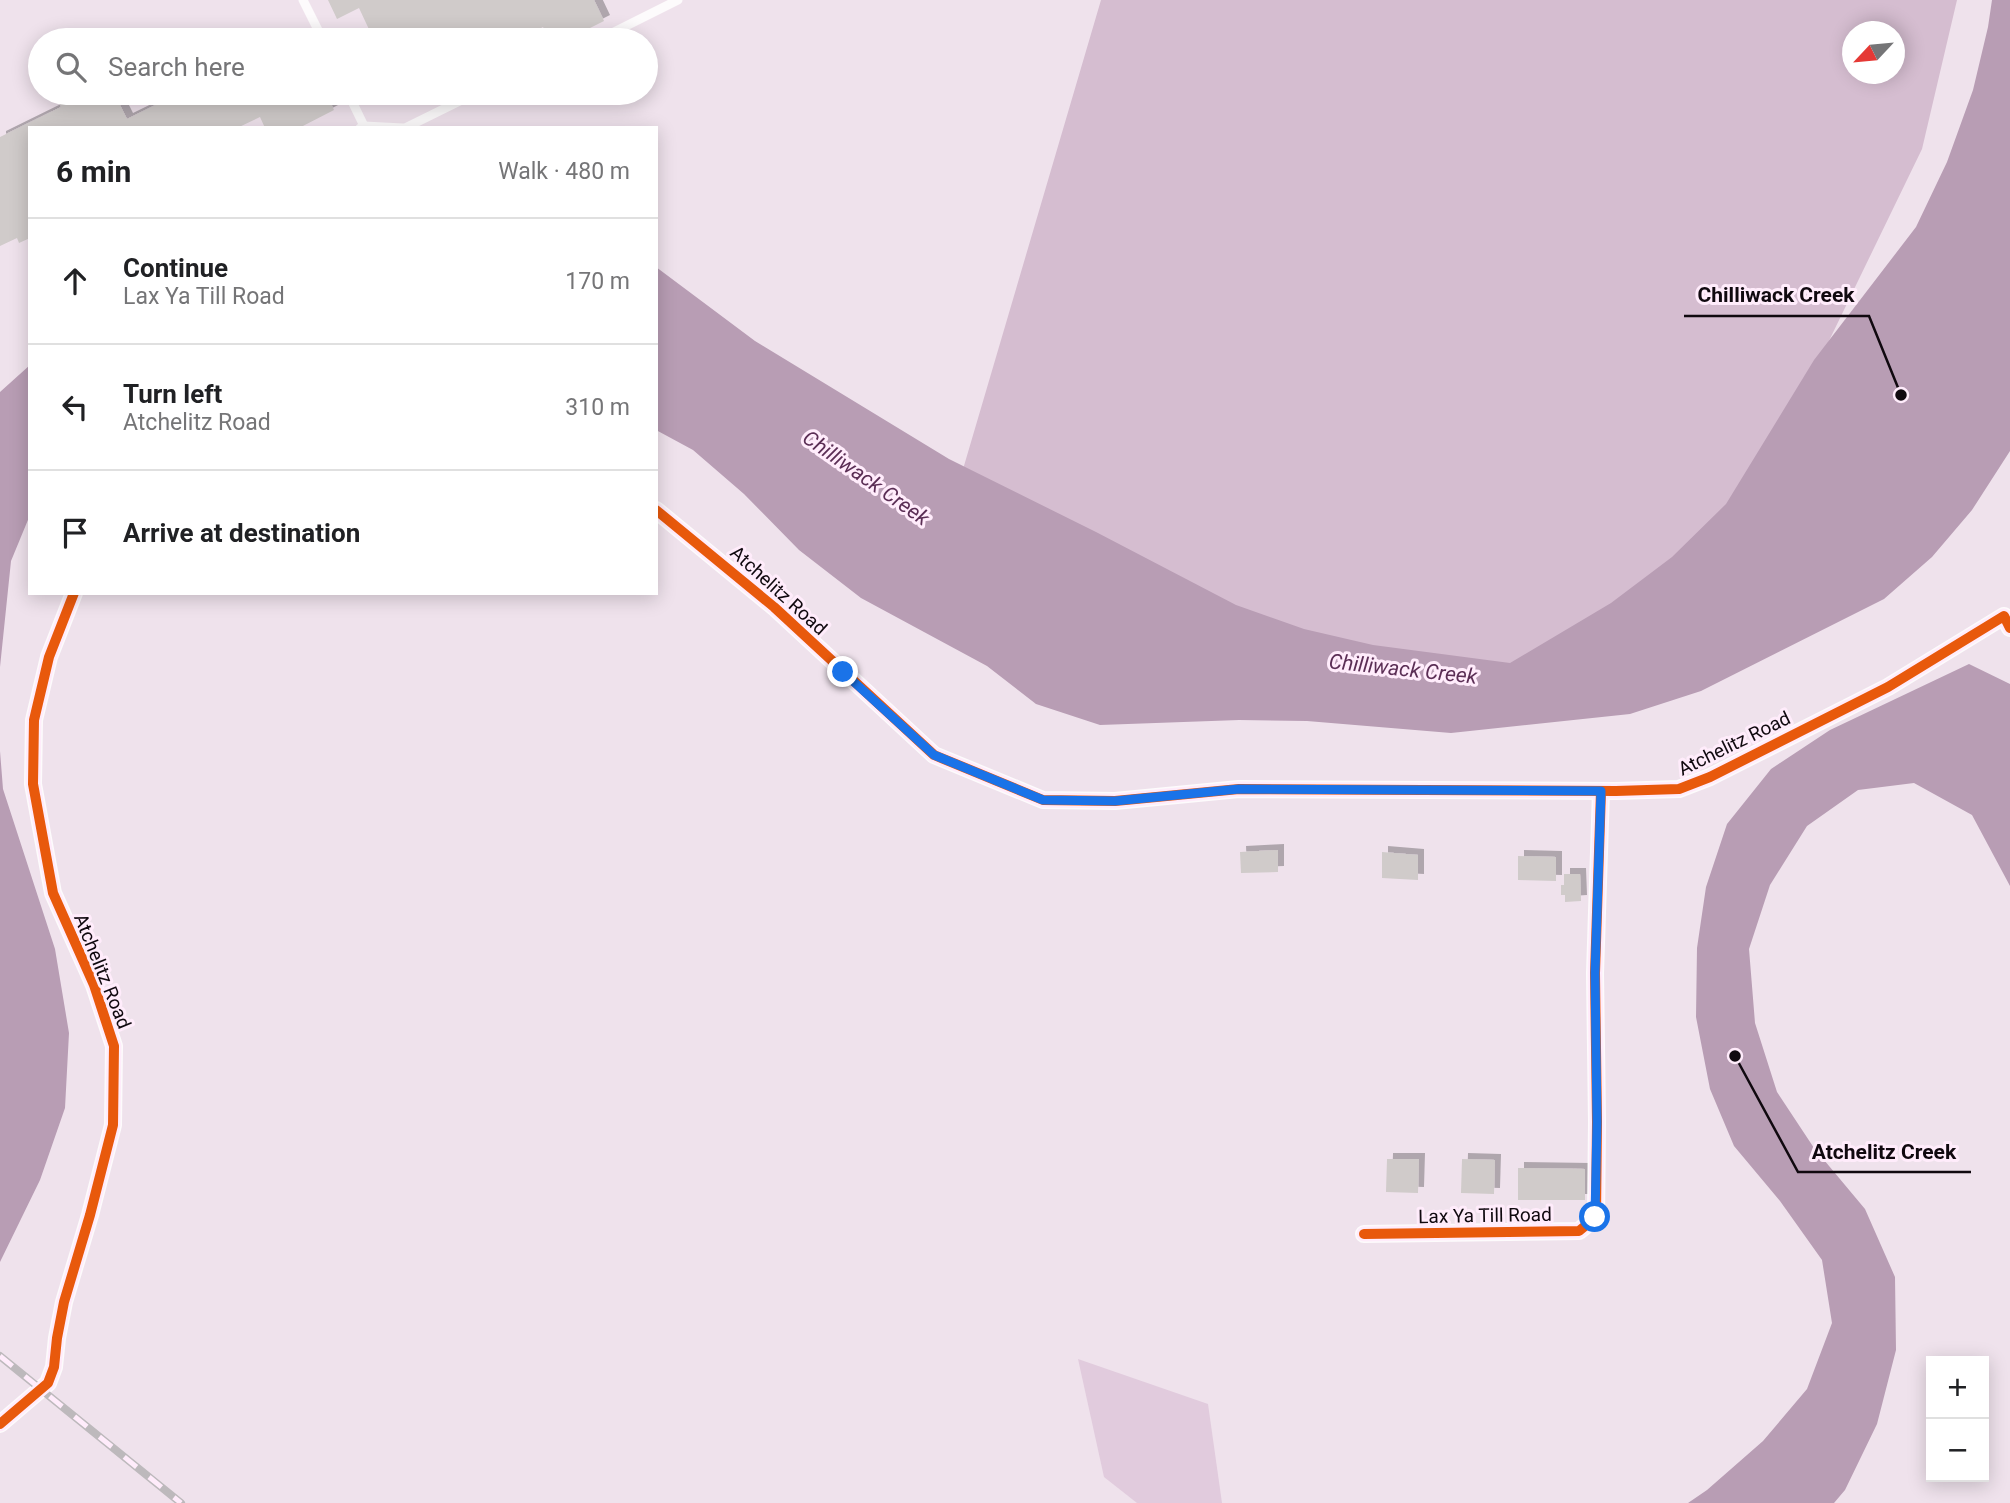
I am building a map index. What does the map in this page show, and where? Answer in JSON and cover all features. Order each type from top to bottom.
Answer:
[{"type":"street","name":"Atchelitz Road","points":[[658,511],[774,607],[934,755],[1043,800],[1115,801],[1239,789],[1679,789],[1888,687],[2004,615],[2010,628]]},
{"type":"street","name":"Atchelitz Road","points":[[0,1424],[48,1382],[54,1367],[64,1302],[90,1216],[113,1125],[114,1046],[93,985],[53,892],[33,784],[34,720],[50,657],[73,595]]},
{"type":"street","name":"Lax Ya Till Road","points":[[1364,1234],[1579,1231],[1595,1217],[1595,973],[1601,791]]},
{"type":"lane","points":[[303,0],[317,28]]},
{"type":"lane","points":[[622,28],[678,0]]},
{"type":"lane","points":[[353,105],[362,126]]},
{"type":"lane","points":[[408,126],[451,105]]},
{"type":"shaded area","points":[[1101,0],[1957,0],[1922,149],[1777,448],[1610,653],[1474,669],[1298,652],[961,476]]},
{"type":"shaded area","points":[[1078,1359],[1208,1404],[1222,1503],[1137,1503],[1104,1477]]},
{"type":"water","name":"Chilliwack Creek","points":[[1992,0],[2010,0],[2010,451],[1972,510],[1932,557],[1884,599],[1701,691],[1630,714],[1451,733],[1307,721],[1239,720],[1100,725],[1036,704],[987,666],[861,598],[799,550],[744,494],[693,450],[658,431],[658,268],[755,341],[949,459],[1236,605],[1304,629],[1373,645],[1510,663],[1611,603],[1672,557],[1726,504],[1814,360],[1916,227],[1947,162],[1973,90]]},
{"type":"water","points":[[28,367],[28,520],[11,561],[0,667],[0,392]]},
{"type":"water","points":[[1969,664],[2010,684],[2010,886],[1972,815],[1914,783],[1858,790],[1807,826],[1770,885],[1749,949],[1755,1023],[1777,1092],[1814,1148],[1865,1209],[1895,1277],[1896,1350],[1877,1424],[1845,1490],[1834,1503],[1688,1503],[1763,1441],[1807,1389],[1832,1323],[1822,1260],[1780,1201],[1734,1146],[1710,1089],[1696,1017],[1697,948],[1706,887],[1727,824],[1771,769],[1830,730]]},
{"type":"water","points":[[0,751],[3,789],[55,949],[69,1033],[65,1108],[40,1180],[0,1262]]},
{"type":"building","points":[[328,0],[594,0],[604,21],[590,28],[368,28],[359,8],[337,19]]},
{"type":"building","points":[[60,105],[120,105],[127,119],[156,105],[332,105],[334,110],[303,126],[264,126],[260,117],[241,126],[28,126],[28,239],[19,243],[17,238],[0,246],[0,137],[61,107]]},
{"type":"building","points":[[1278,850],[1278,872],[1241,873],[1240,852]]},
{"type":"building","points":[[1382,852],[1418,855],[1418,880],[1382,878]]},
{"type":"building","points":[[1518,856],[1556,857],[1556,881],[1518,880]]},
{"type":"building","points":[[1564,874],[1580,874],[1581,901],[1565,902],[1565,895],[1561,895]]},
{"type":"building","points":[[1387,1159],[1419,1159],[1418,1193],[1386,1192]]},
{"type":"building","points":[[1462,1159],[1495,1160],[1494,1194],[1461,1193]]},
{"type":"building","points":[[1518,1168],[1585,1169],[1585,1200],[1518,1200]]},
{"type":"railway","points":[[0,1356],[181,1503]]},
{"type":"cycle path","points":[[658,512],[774,607],[934,755],[1043,800],[1115,801],[1239,789],[1679,789],[1710,777],[1888,687],[2004,616],[2010,628]]},
{"type":"cycle path","points":[[0,1424],[48,1383],[54,1367],[64,1302],[113,1125],[114,1046],[94,985],[53,893],[33,784],[34,720],[49,657],[73,595]]},
{"type":"cycle path","points":[[1364,1234],[1579,1231],[1596,1217],[1595,973],[1601,791]]},
{"type":"place","name":"Chilliwack Creek","points":[[1901,395]]},
{"type":"place","name":"Atchelitz Creek","points":[[1735,1056]]},
{"type":"route","points":[[843,672],[934,755],[1043,800],[1115,801],[1239,789],[1601,791],[1595,973],[1595,1217]]}]
